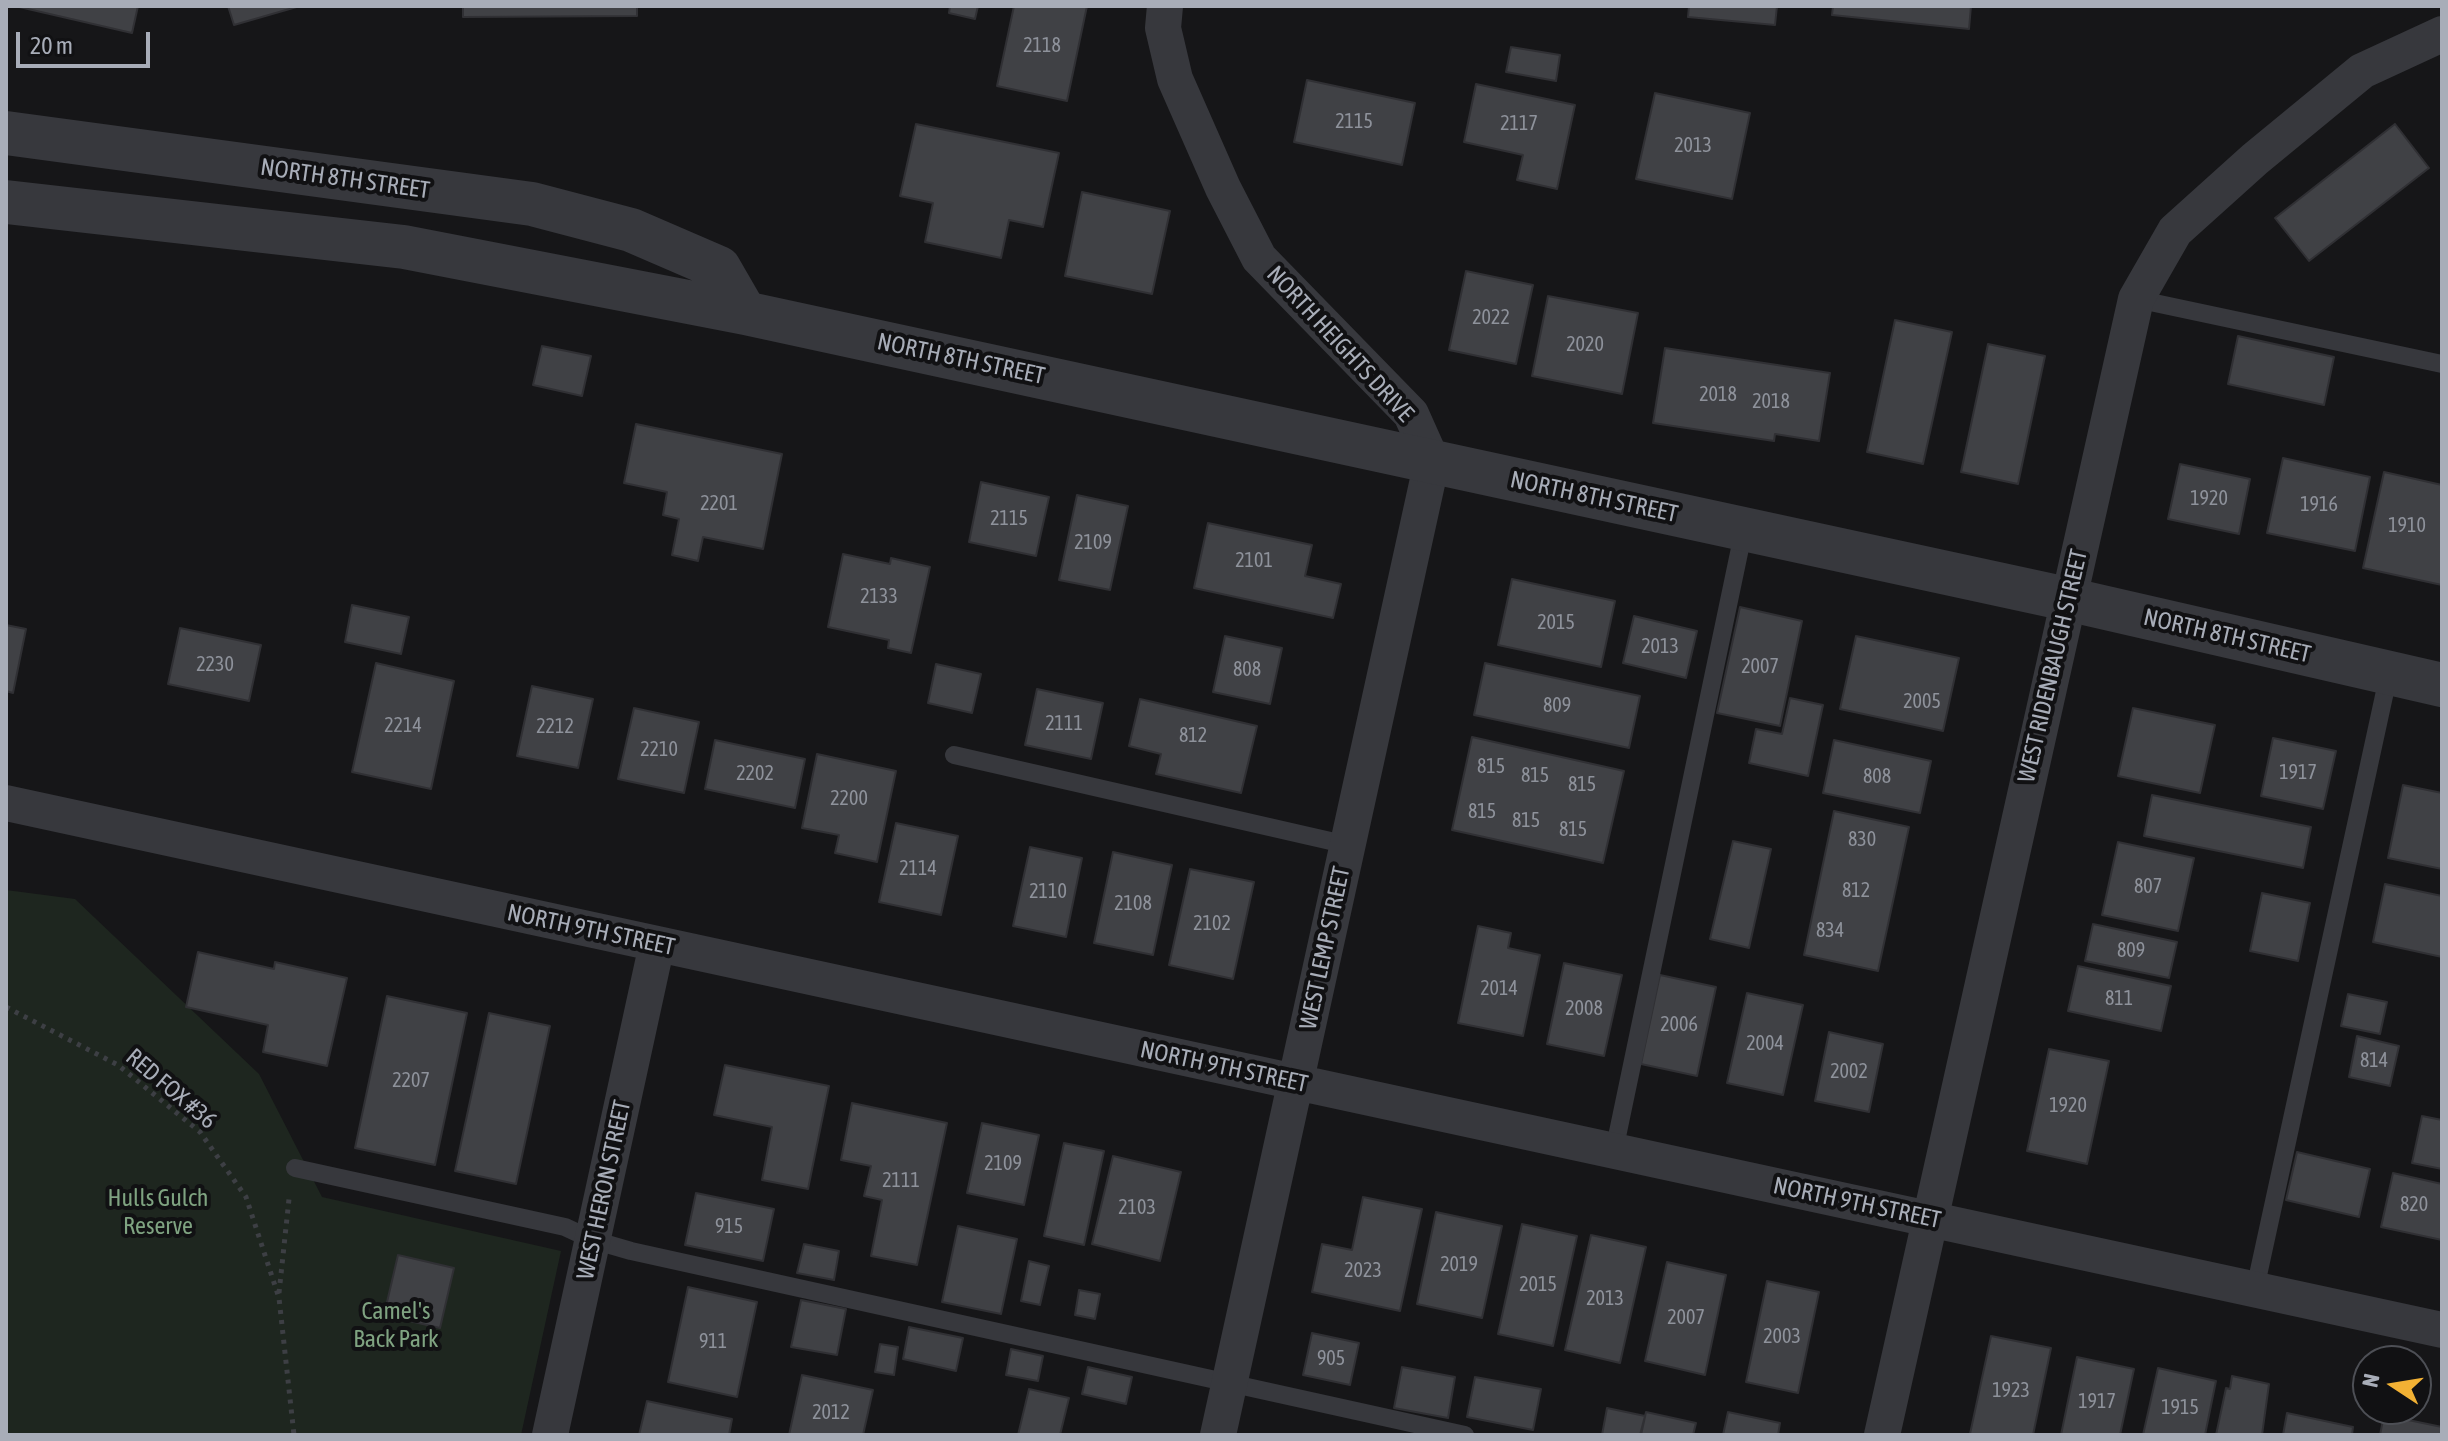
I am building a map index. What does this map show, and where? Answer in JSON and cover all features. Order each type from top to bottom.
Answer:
[{"type":"street","name":"NORTH HEIGHTS DRIVE","points":[[1165,6],[1163,28],[1175,79],[1223,188],[1259,258],[1411,414],[1432,461]]},
{"type":"street","name":"WEST RIDENBAUGH STREET","points":[[1882,1435],[2136,299],[2175,231],[2255,159],[2362,71],[2441,34]]},
{"type":"street","name":"NORTH 8TH STREET","points":[[6,133],[532,204],[631,230],[719,268],[745,313]]},
{"type":"street","name":"NORTH 8TH STREET","points":[[6,202],[404,247],[745,313],[2067,599],[2442,685]]},
{"type":"street","name":"WEST LEMP STREET","points":[[1218,1435],[1432,461]]},
{"type":"street","name":"NORTH 9TH STREET","points":[[6,803],[2442,1330]]},
{"type":"street","name":"WEST HERON STREET","points":[[550,1435],[657,944]]},
{"type":"lane","points":[[2136,299],[2442,364]]},
{"type":"lane","points":[[1614,1151],[1744,529]]},
{"type":"lane","points":[[2255,1289],[2389,673]]},
{"type":"lane","points":[[954,755],[1348,845]]},
{"type":"lane","points":[[295,1168],[565,1227],[593,1240],[1465,1435]]},
{"type":"path","name":"RED FOX #36","points":[[6,1007],[118,1065],[200,1132],[246,1197],[279,1298],[294,1435]]},
{"type":"path","points":[[279,1298],[295,1168]]},
{"type":"green space","name":"Hulls Gulch Reserve","points":[[6,890],[75,899],[259,1074],[322,1197],[561,1251],[521,1435],[6,1435]]},
{"type":"building","points":[[15,6],[138,6],[132,33]]},
{"type":"building","points":[[228,6],[300,6],[234,25]]},
{"type":"building","points":[[463,6],[637,6],[637,16],[463,17]]},
{"type":"building","points":[[950,6],[978,6],[975,19],[949,13]]},
{"type":"building","points":[[1014,6],[1087,6],[1067,101],[997,86]]},
{"type":"building","points":[[1689,6],[1777,6],[1775,25],[1688,17]]},
{"type":"building","points":[[1833,6],[1971,6],[1969,29],[1832,15]]},
{"type":"building","points":[[1511,47],[1560,55],[1556,81],[1506,72]]},
{"type":"building","points":[[1307,80],[1415,103],[1402,165],[1294,142]]},
{"type":"building","points":[[1476,84],[1575,105],[1557,189],[1517,180],[1523,155],[1464,142]]},
{"type":"building","points":[[1655,93],[1750,113],[1732,199],[1636,179]]},
{"type":"building","points":[[916,124],[1059,153],[1043,227],[1009,220],[1001,258],[925,242],[933,203],[900,196]]},
{"type":"building","points":[[2395,124],[2429,168],[2309,261],[2275,218]]},
{"type":"building","points":[[1082,192],[1170,211],[1152,294],[1065,276]]},
{"type":"building","points":[[1466,271],[1533,285],[1516,364],[1449,350]]},
{"type":"building","points":[[1548,296],[1638,313],[1622,394],[1532,376]]},
{"type":"building","points":[[1895,320],[1952,332],[1923,464],[1867,452]]},
{"type":"building","points":[[2238,336],[2334,357],[2324,405],[2228,384]]},
{"type":"building","points":[[1988,344],[2045,356],[2018,484],[1961,472]]},
{"type":"building","points":[[542,346],[591,356],[582,396],[533,385]]},
{"type":"building","points":[[1665,348],[1830,373],[1819,441],[1775,434],[1774,441],[1653,423]]},
{"type":"building","points":[[636,424],[782,454],[763,549],[703,537],[698,561],[672,555],[679,519],[663,515],[667,492],[624,483]]},
{"type":"building","points":[[2283,458],[2370,477],[2355,551],[2267,533]]},
{"type":"building","points":[[2180,464],[2250,479],[2239,534],[2168,519]]},
{"type":"building","points":[[2384,472],[2442,485],[2442,585],[2363,568]]},
{"type":"building","points":[[981,482],[1049,497],[1036,556],[969,542]]},
{"type":"building","points":[[1077,495],[1128,506],[1110,590],[1059,580]]},
{"type":"building","points":[[1208,523],[1312,545],[1305,576],[1341,584],[1333,618],[1194,588]]},
{"type":"building","points":[[843,554],[890,564],[891,558],[930,567],[911,653],[888,648],[889,640],[828,627]]},
{"type":"building","points":[[1512,579],[1615,601],[1601,667],[1498,645]]},
{"type":"building","points":[[352,605],[409,617],[401,654],[345,642]]},
{"type":"building","points":[[1740,607],[1802,621],[1780,726],[1717,713]]},
{"type":"building","points":[[1634,616],[1697,631],[1686,678],[1623,663]]},
{"type":"building","points":[[6,625],[26,629],[13,693],[6,691]]},
{"type":"building","points":[[180,628],[261,645],[249,701],[168,684]]},
{"type":"building","points":[[1225,636],[1282,648],[1270,704],[1213,692]]},
{"type":"building","points":[[1856,636],[1959,658],[1943,731],[1840,709]]},
{"type":"building","points":[[376,663],[454,681],[431,789],[352,772]]},
{"type":"building","points":[[1485,663],[1640,696],[1629,748],[1474,715]]},
{"type":"building","points":[[936,664],[981,674],[972,713],[928,703]]},
{"type":"building","points":[[532,686],[593,699],[578,768],[517,756]]},
{"type":"building","points":[[1037,689],[1103,703],[1091,759],[1025,745]]},
{"type":"building","points":[[1790,698],[1823,705],[1808,776],[1749,763],[1756,729],[1782,734]]},
{"type":"building","points":[[1140,699],[1257,726],[1241,793],[1156,774],[1161,754],[1129,746]]},
{"type":"building","points":[[634,708],[699,722],[684,793],[618,779]]},
{"type":"building","points":[[2133,708],[2215,725],[2200,793],[2118,776]]},
{"type":"building","points":[[1472,737],[1624,771],[1603,863],[1452,830]]},
{"type":"building","points":[[2273,738],[2336,751],[2323,809],[2261,796]]},
{"type":"building","points":[[715,740],[805,759],[795,808],[705,789]]},
{"type":"building","points":[[1834,740],[1931,761],[1920,813],[1823,793]]},
{"type":"building","points":[[817,754],[896,771],[877,862],[835,853],[839,835],[802,828]]},
{"type":"building","points":[[2403,785],[2442,793],[2442,869],[2388,858]]},
{"type":"building","points":[[2152,795],[2311,827],[2303,868],[2144,836]]},
{"type":"building","points":[[1834,811],[1909,827],[1878,971],[1804,955]]},
{"type":"building","points":[[896,823],[958,836],[941,915],[879,902]]},
{"type":"building","points":[[1733,841],[1771,849],[1749,948],[1710,939]]},
{"type":"building","points":[[2118,842],[2194,858],[2178,931],[2102,915]]},
{"type":"building","points":[[1030,847],[1082,858],[1066,937],[1013,926]]},
{"type":"building","points":[[1113,852],[1172,865],[1153,955],[1094,943]]},
{"type":"building","points":[[1190,869],[1254,882],[1233,979],[1169,965]]},
{"type":"building","points":[[2385,884],[2442,896],[2442,957],[2373,942]]},
{"type":"building","points":[[2262,893],[2310,903],[2298,961],[2250,951]]},
{"type":"building","points":[[2093,924],[2177,942],[2169,978],[2085,961]]},
{"type":"building","points":[[1478,926],[1511,933],[1508,948],[1540,955],[1523,1036],[1458,1023]]},
{"type":"building","points":[[198,952],[274,969],[275,962],[347,978],[327,1066],[263,1052],[268,1025],[186,1007]]},
{"type":"building","points":[[1564,963],[1622,975],[1604,1056],[1547,1044]]},
{"type":"building","points":[[2078,966],[2171,986],[2161,1031],[2068,1011]]},
{"type":"building","points":[[1660,975],[1716,987],[1697,1076],[1641,1064]]},
{"type":"building","points":[[1747,993],[1803,1005],[1783,1095],[1727,1083]]},
{"type":"building","points":[[2348,994],[2387,1002],[2380,1034],[2341,1026]]},
{"type":"building","points":[[387,996],[467,1013],[435,1165],[355,1148]]},
{"type":"building","points":[[489,1013],[550,1026],[516,1184],[455,1171]]},
{"type":"building","points":[[1829,1032],[1883,1044],[1869,1112],[1815,1101]]},
{"type":"building","points":[[2357,1036],[2399,1046],[2390,1086],[2349,1077]]},
{"type":"building","points":[[2049,1049],[2109,1061],[2087,1164],[2027,1151]]},
{"type":"building","points":[[725,1065],[829,1086],[808,1189],[762,1180],[772,1127],[714,1115]]},
{"type":"building","points":[[852,1103],[947,1123],[917,1265],[871,1256],[882,1200],[864,1196],[871,1166],[841,1160]]},
{"type":"building","points":[[2422,1116],[2442,1120],[2442,1169],[2412,1163]]},
{"type":"building","points":[[982,1123],[1039,1135],[1024,1205],[967,1193]]},
{"type":"building","points":[[1064,1143],[1104,1151],[1084,1245],[1044,1236]]},
{"type":"building","points":[[2297,1152],[2370,1169],[2359,1217],[2286,1200]]},
{"type":"building","points":[[1113,1156],[1181,1172],[1160,1261],[1092,1244]]},
{"type":"building","points":[[2393,1173],[2442,1184],[2442,1240],[2381,1227]]},
{"type":"building","points":[[696,1193],[774,1209],[763,1261],[685,1245]]},
{"type":"building","points":[[1363,1197],[1422,1209],[1400,1311],[1312,1292],[1322,1244],[1352,1250]]},
{"type":"building","points":[[1436,1212],[1502,1226],[1482,1318],[1417,1304]]},
{"type":"building","points":[[1522,1224],[1577,1236],[1553,1346],[1498,1334]]},
{"type":"building","points":[[958,1226],[1017,1239],[1001,1314],[942,1302]]},
{"type":"building","points":[[1591,1235],[1646,1247],[1620,1363],[1565,1350]]},
{"type":"building","points":[[804,1244],[839,1251],[834,1280],[797,1273]]},
{"type":"building","points":[[398,1255],[454,1268],[440,1328],[384,1315]]},
{"type":"building","points":[[1029,1261],[1049,1266],[1040,1305],[1021,1301]]},
{"type":"building","points":[[1667,1262],[1726,1275],[1705,1375],[1645,1361]]},
{"type":"building","points":[[1767,1281],[1819,1292],[1798,1393],[1746,1382]]},
{"type":"building","points":[[688,1287],[757,1302],[737,1397],[668,1382]]},
{"type":"building","points":[[1079,1290],[1100,1294],[1095,1319],[1075,1315]]},
{"type":"building","points":[[801,1300],[846,1309],[837,1355],[791,1347]]},
{"type":"building","points":[[909,1327],[963,1338],[956,1371],[903,1359]]},
{"type":"building","points":[[1312,1333],[1359,1343],[1350,1385],[1303,1375]]},
{"type":"building","points":[[1991,1336],[2051,1348],[2033,1435],[1970,1434]]},
{"type":"building","points":[[880,1344],[898,1347],[894,1375],[875,1372]]},
{"type":"building","points":[[1011,1349],[1043,1356],[1038,1381],[1006,1375]]},
{"type":"building","points":[[2077,1357],[2134,1369],[2120,1435],[2061,1435]]},
{"type":"building","points":[[1088,1367],[1132,1377],[1126,1404],[1082,1394]]},
{"type":"building","points":[[1402,1367],[1455,1377],[1448,1418],[1394,1408]]},
{"type":"building","points":[[2158,1368],[2216,1381],[2205,1435],[2143,1435]]},
{"type":"building","points":[[802,1375],[873,1390],[863,1435],[789,1435]]},
{"type":"building","points":[[2232,1376],[2269,1384],[2262,1435],[2216,1435],[2226,1388],[2230,1389]]},
{"type":"building","points":[[1475,1377],[1541,1389],[1533,1430],[1467,1417]]},
{"type":"building","points":[[1029,1389],[1069,1398],[1060,1435],[1018,1435]]},
{"type":"building","points":[[647,1401],[732,1419],[729,1435],[639,1435]]},
{"type":"building","points":[[1607,1408],[1645,1416],[1640,1435],[1602,1435]]},
{"type":"building","points":[[1646,1412],[1696,1423],[1693,1435],[1641,1435]]},
{"type":"building","points":[[1728,1412],[1780,1423],[1778,1435],[1723,1435]]},
{"type":"building","points":[[2287,1413],[2353,1427],[2352,1435],[2283,1435]]},
{"type":"building","points":[[2382,1425],[2442,1427],[2442,1435],[2380,1435]]},
{"type":"park label","name":"Camel's Back Park","points":[[396,1325]]}]
